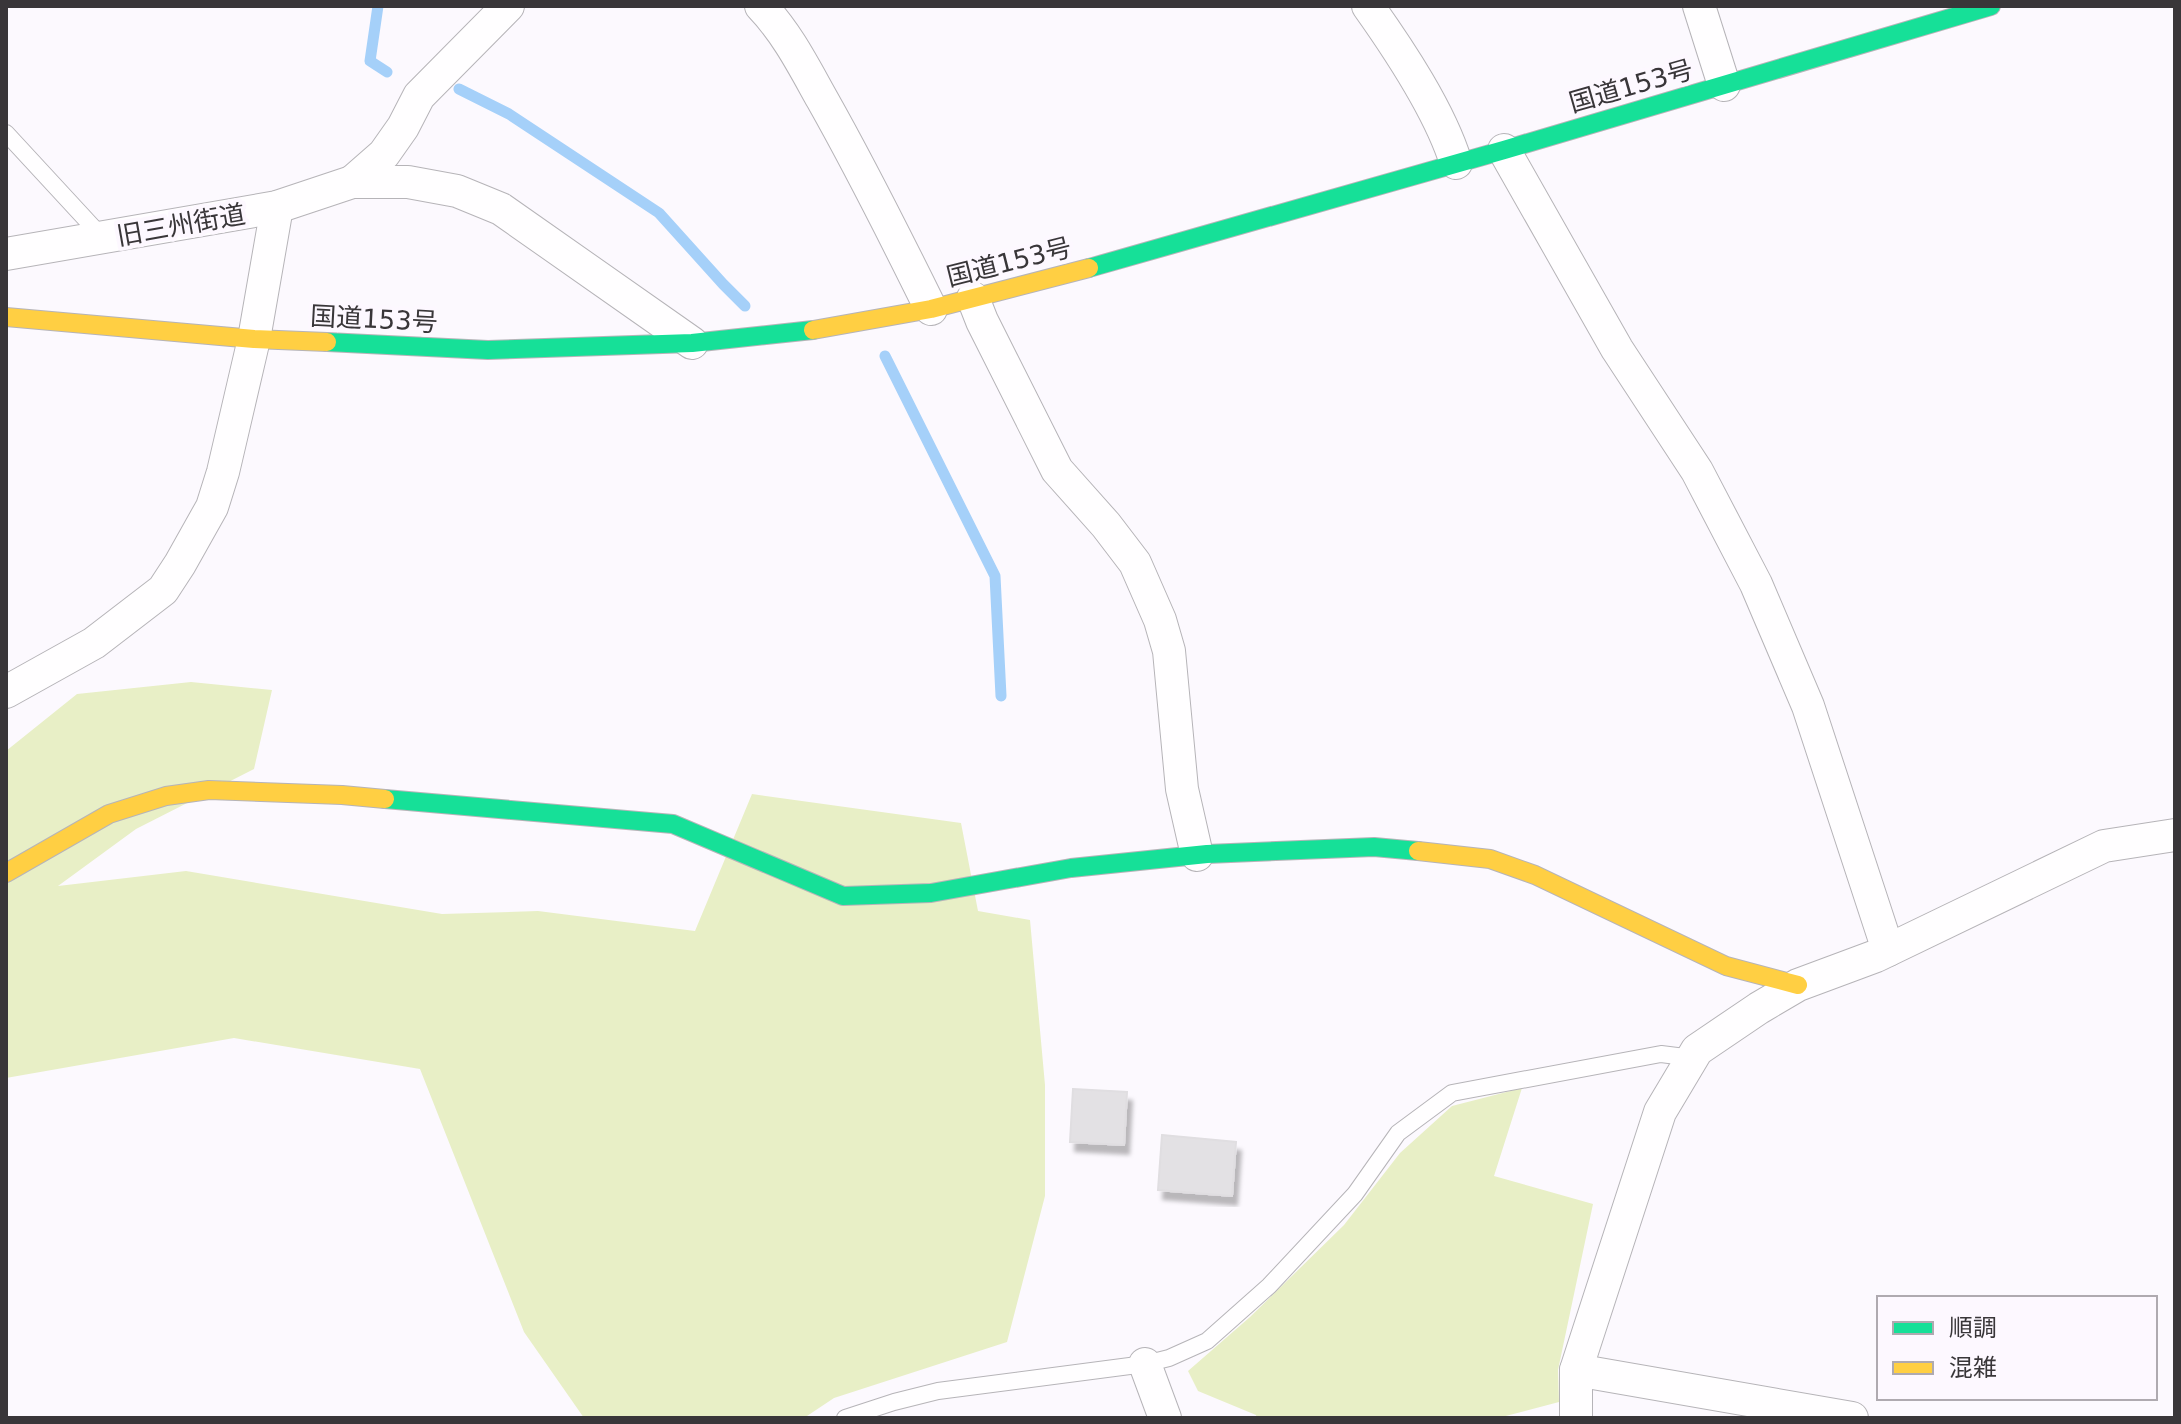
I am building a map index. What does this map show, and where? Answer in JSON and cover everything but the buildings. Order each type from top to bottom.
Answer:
[{"type":"main road","name":"国道153号","points":[[6,317],[254,339],[488,350],[692,343],[815,330],[931,309],[1157,250],[1991,6]]},
{"type":"main road","points":[[6,873],[109,814],[166,796],[209,790],[342,795],[673,824],[843,896],[931,893],[1071,868],[1197,855],[1374,847],[1490,859],[1535,875],[1726,966],[1798,985]]},
{"type":"street","points":[[352,182],[384,154],[419,96],[508,6]]},
{"type":"street","points":[[761,6],[791,45],[847,142],[931,309]]},
{"type":"street","points":[[1368,6],[1395,44],[1449,139],[1456,163]]},
{"type":"street","points":[[1699,6],[1724,85]]},
{"type":"street","points":[[1504,150],[1617,349],[1697,471],[1756,584],[1808,706],[1888,950]]},
{"type":"street","points":[[352,182],[408,182],[457,191],[501,209],[692,343]]},
{"type":"street","name":"旧三州街道","points":[[6,254],[277,207],[352,182]]},
{"type":"street","points":[[6,692],[94,643],[163,590],[212,507],[254,339],[277,207]]},
{"type":"street","points":[[973,298],[1057,470],[1135,563],[1160,620],[1169,651],[1182,789],[1197,855]]},
{"type":"street","points":[[1576,1418],[1576,1370],[1660,1112],[1697,1050],[1798,985],[1888,950],[2104,846],[2175,835]]},
{"type":"street","points":[[1145,1364],[1165,1418]]},
{"type":"street","points":[[1576,1370],[1852,1418]]},
{"type":"lane","points":[[6,133],[104,239]]},
{"type":"lane","points":[[845,1418],[938,1391],[1145,1364],[1169,1358],[1207,1341],[1269,1286],[1355,1194],[1398,1133],[1452,1093],[1661,1054],[1693,1058]]},
{"type":"green space","points":[[191,682],[272,690],[254,769],[136,829],[58,886],[186,871],[442,914],[538,911],[695,931],[752,794],[961,823],[978,911],[1030,920],[1045,1085],[1045,1196],[1007,1342],[834,1398],[804,1418],[584,1418],[524,1332],[420,1069],[234,1038],[6,1078],[6,751],[77,694]]},
{"type":"green space","points":[[1522,1088],[1494,1176],[1593,1204],[1558,1370],[1559,1402],[1498,1418],[1257,1418],[1198,1391],[1188,1371],[1250,1317],[1344,1225],[1400,1153],[1452,1106]]},
{"type":"waterway","points":[[378,6],[370,61],[387,72]]},
{"type":"waterway","points":[[459,89],[509,114],[659,213],[745,306]]},
{"type":"waterway","points":[[885,356],[995,576],[1001,696]]},
{"type":"traffic: fast","points":[[1089,268],[1504,150],[1991,6]]},
{"type":"traffic: fast","points":[[327,342],[488,350],[692,343],[813,330]]},
{"type":"traffic: fast","points":[[385,799],[673,824],[843,896],[931,893],[1071,868],[1207,854],[1374,847],[1418,851]]},
{"type":"traffic: slow","points":[[813,330],[931,309],[1089,268]]},
{"type":"traffic: slow","points":[[6,317],[254,339],[327,342]]},
{"type":"traffic: slow","points":[[6,873],[109,814],[166,796],[209,790],[385,799]]},
{"type":"traffic: slow","points":[[1418,851],[1490,859],[1535,875],[1726,966],[1798,985]]}]
